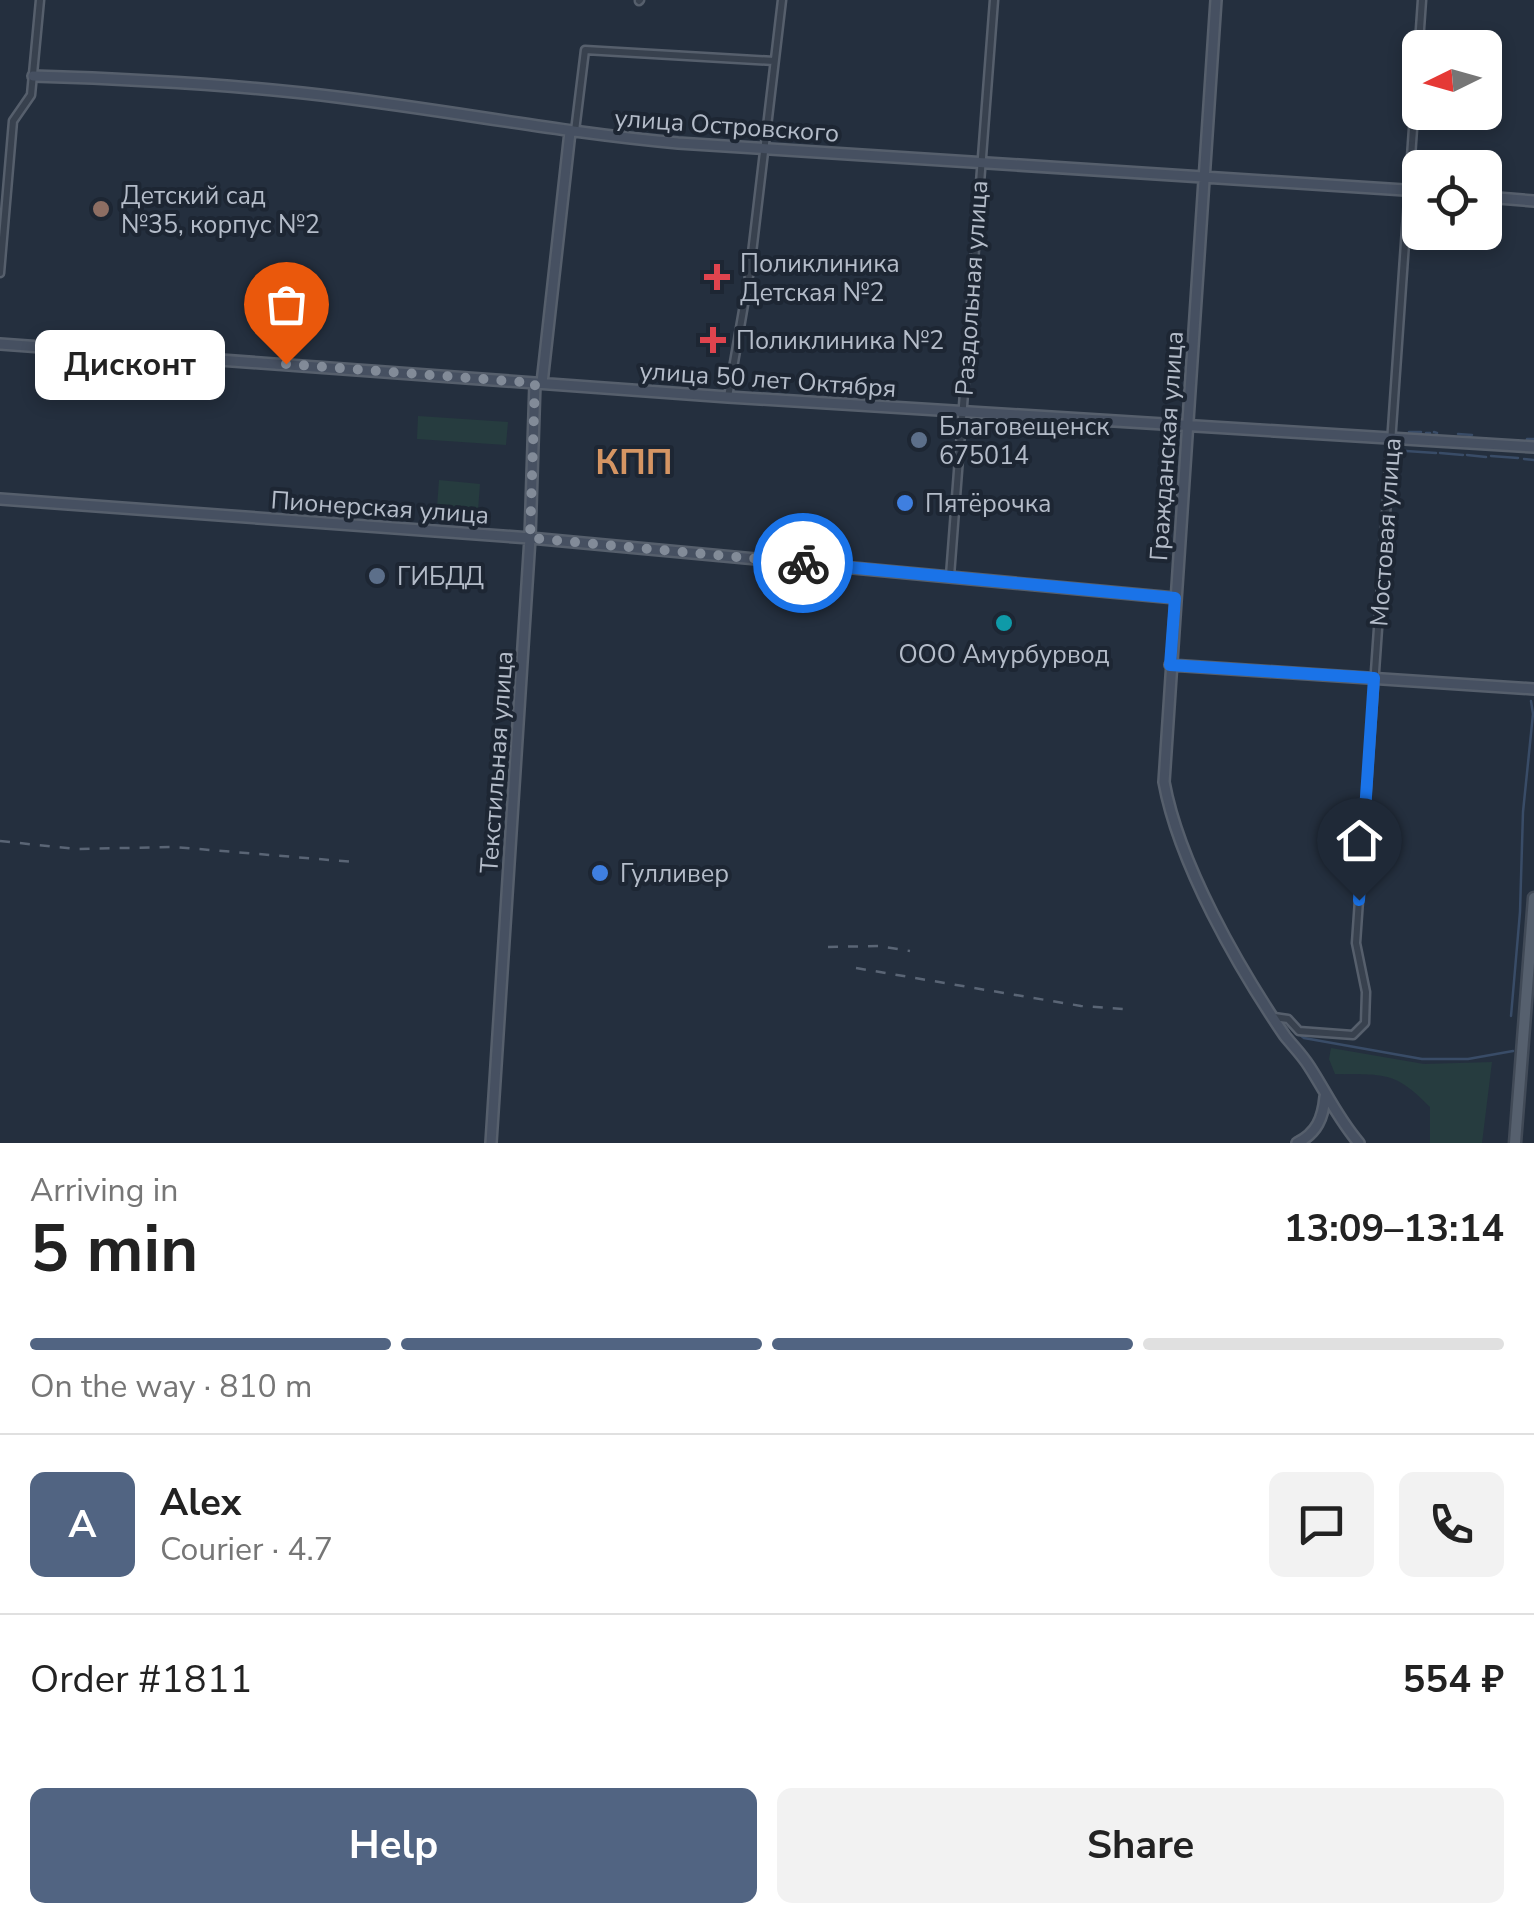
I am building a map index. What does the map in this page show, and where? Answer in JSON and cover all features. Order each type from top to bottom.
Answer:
[{"type":"main road","points":[[1515,1143],[1534,898]]},
{"type":"street","points":[[0,273],[13,120],[31,95],[40,0]]},
{"type":"street","points":[[728,397],[750,270],[782,0]]},
{"type":"street","name":"Раздольная улица","points":[[950,576],[994,0]]},
{"type":"street","name":"Гражданская улица","points":[[1216,0],[1163,762],[1168,806],[1214,915],[1274,1017],[1359,1143]]},
{"type":"street","name":"Мостовая улица","points":[[1416,150],[1422,0]]},
{"type":"street","name":"Текстильная улица","points":[[491,1143],[538,383],[584,50],[775,61]]},
{"type":"street","name":"улица Островского","points":[[33,76],[125,79],[344,98],[572,132],[765,148],[1402,189]]},
{"type":"street","points":[[1502,198],[1534,201]]},
{"type":"street","name":"Мостовая улица","points":[[1274,1017],[1288,1019],[1299,1031],[1353,1035],[1364,1023],[1366,992],[1356,944],[1409,250]]},
{"type":"street","name":"улица 50 лет Октября","points":[[0,344],[728,397],[1534,447]]},
{"type":"street","name":"Пионерская улица","points":[[0,499],[530,538],[1175,598]]},
{"type":"street","points":[[1170,665],[1534,689]]},
{"type":"street","points":[[1297,1143],[1320,1122],[1325,1097]]},
{"type":"green space","points":[[418,416],[508,422],[506,445],[417,439]]},
{"type":"green space","points":[[439,480],[480,484],[478,511],[437,507]]},
{"type":"green space","points":[[1331,1048],[1424,1064],[1492,1062],[1482,1143],[1430,1143],[1430,1107],[1418,1095],[1387,1077],[1335,1074],[1329,1059]]},
{"type":"waterway","points":[[1409,432],[1421,432]]},
{"type":"waterway","points":[[1458,434],[1472,435]]},
{"type":"waterway","points":[[1527,439],[1534,439]]},
{"type":"waterway","points":[[1406,451],[1436,453]]},
{"type":"waterway","points":[[1440,453],[1463,455]]},
{"type":"waterway","points":[[1467,455],[1486,457]]},
{"type":"waterway","points":[[1491,456],[1518,458]]},
{"type":"waterway","points":[[1524,459],[1534,460]]},
{"type":"waterway","points":[[1511,1016],[1531,701]]},
{"type":"waterway","points":[[1295,1031],[1304,1038],[1422,1059],[1468,1059],[1513,1051]]},
{"type":"railway","points":[[0,841],[76,849],[175,847],[354,862]]},
{"type":"railway","points":[[828,947],[879,946],[910,951]]},
{"type":"railway","points":[[856,968],[1081,1006],[1124,1009]]},
{"type":"way so far","points":[[286,364],[535,383],[530,538],[803,563]]},
{"type":"place","name":"Детский сад №35, корпус №2","points":[[101,209]]},
{"type":"place","name":"Поликлиника Детская №2","points":[[717,277]]},
{"type":"place","name":"Поликлиника №2","points":[[713,340]]},
{"type":"place","name":"Дисконт","points":[[286,364]]},
{"type":"place","name":"Благовещенск 675014","points":[[919,440]]},
{"type":"place","name":"Пятёрочка","points":[[905,503]]},
{"type":"place","name":"ГИБДД","points":[[377,576]]},
{"type":"place","name":"ООО Амурбурвод","points":[[1004,623]]},
{"type":"place","name":"Гулливер","points":[[600,873]]},
{"type":"district","name":"КПП","points":[[634,462]]},
{"type":"route","points":[[803,563],[1175,598],[1170,665],[1374,678],[1359,900]]}]
